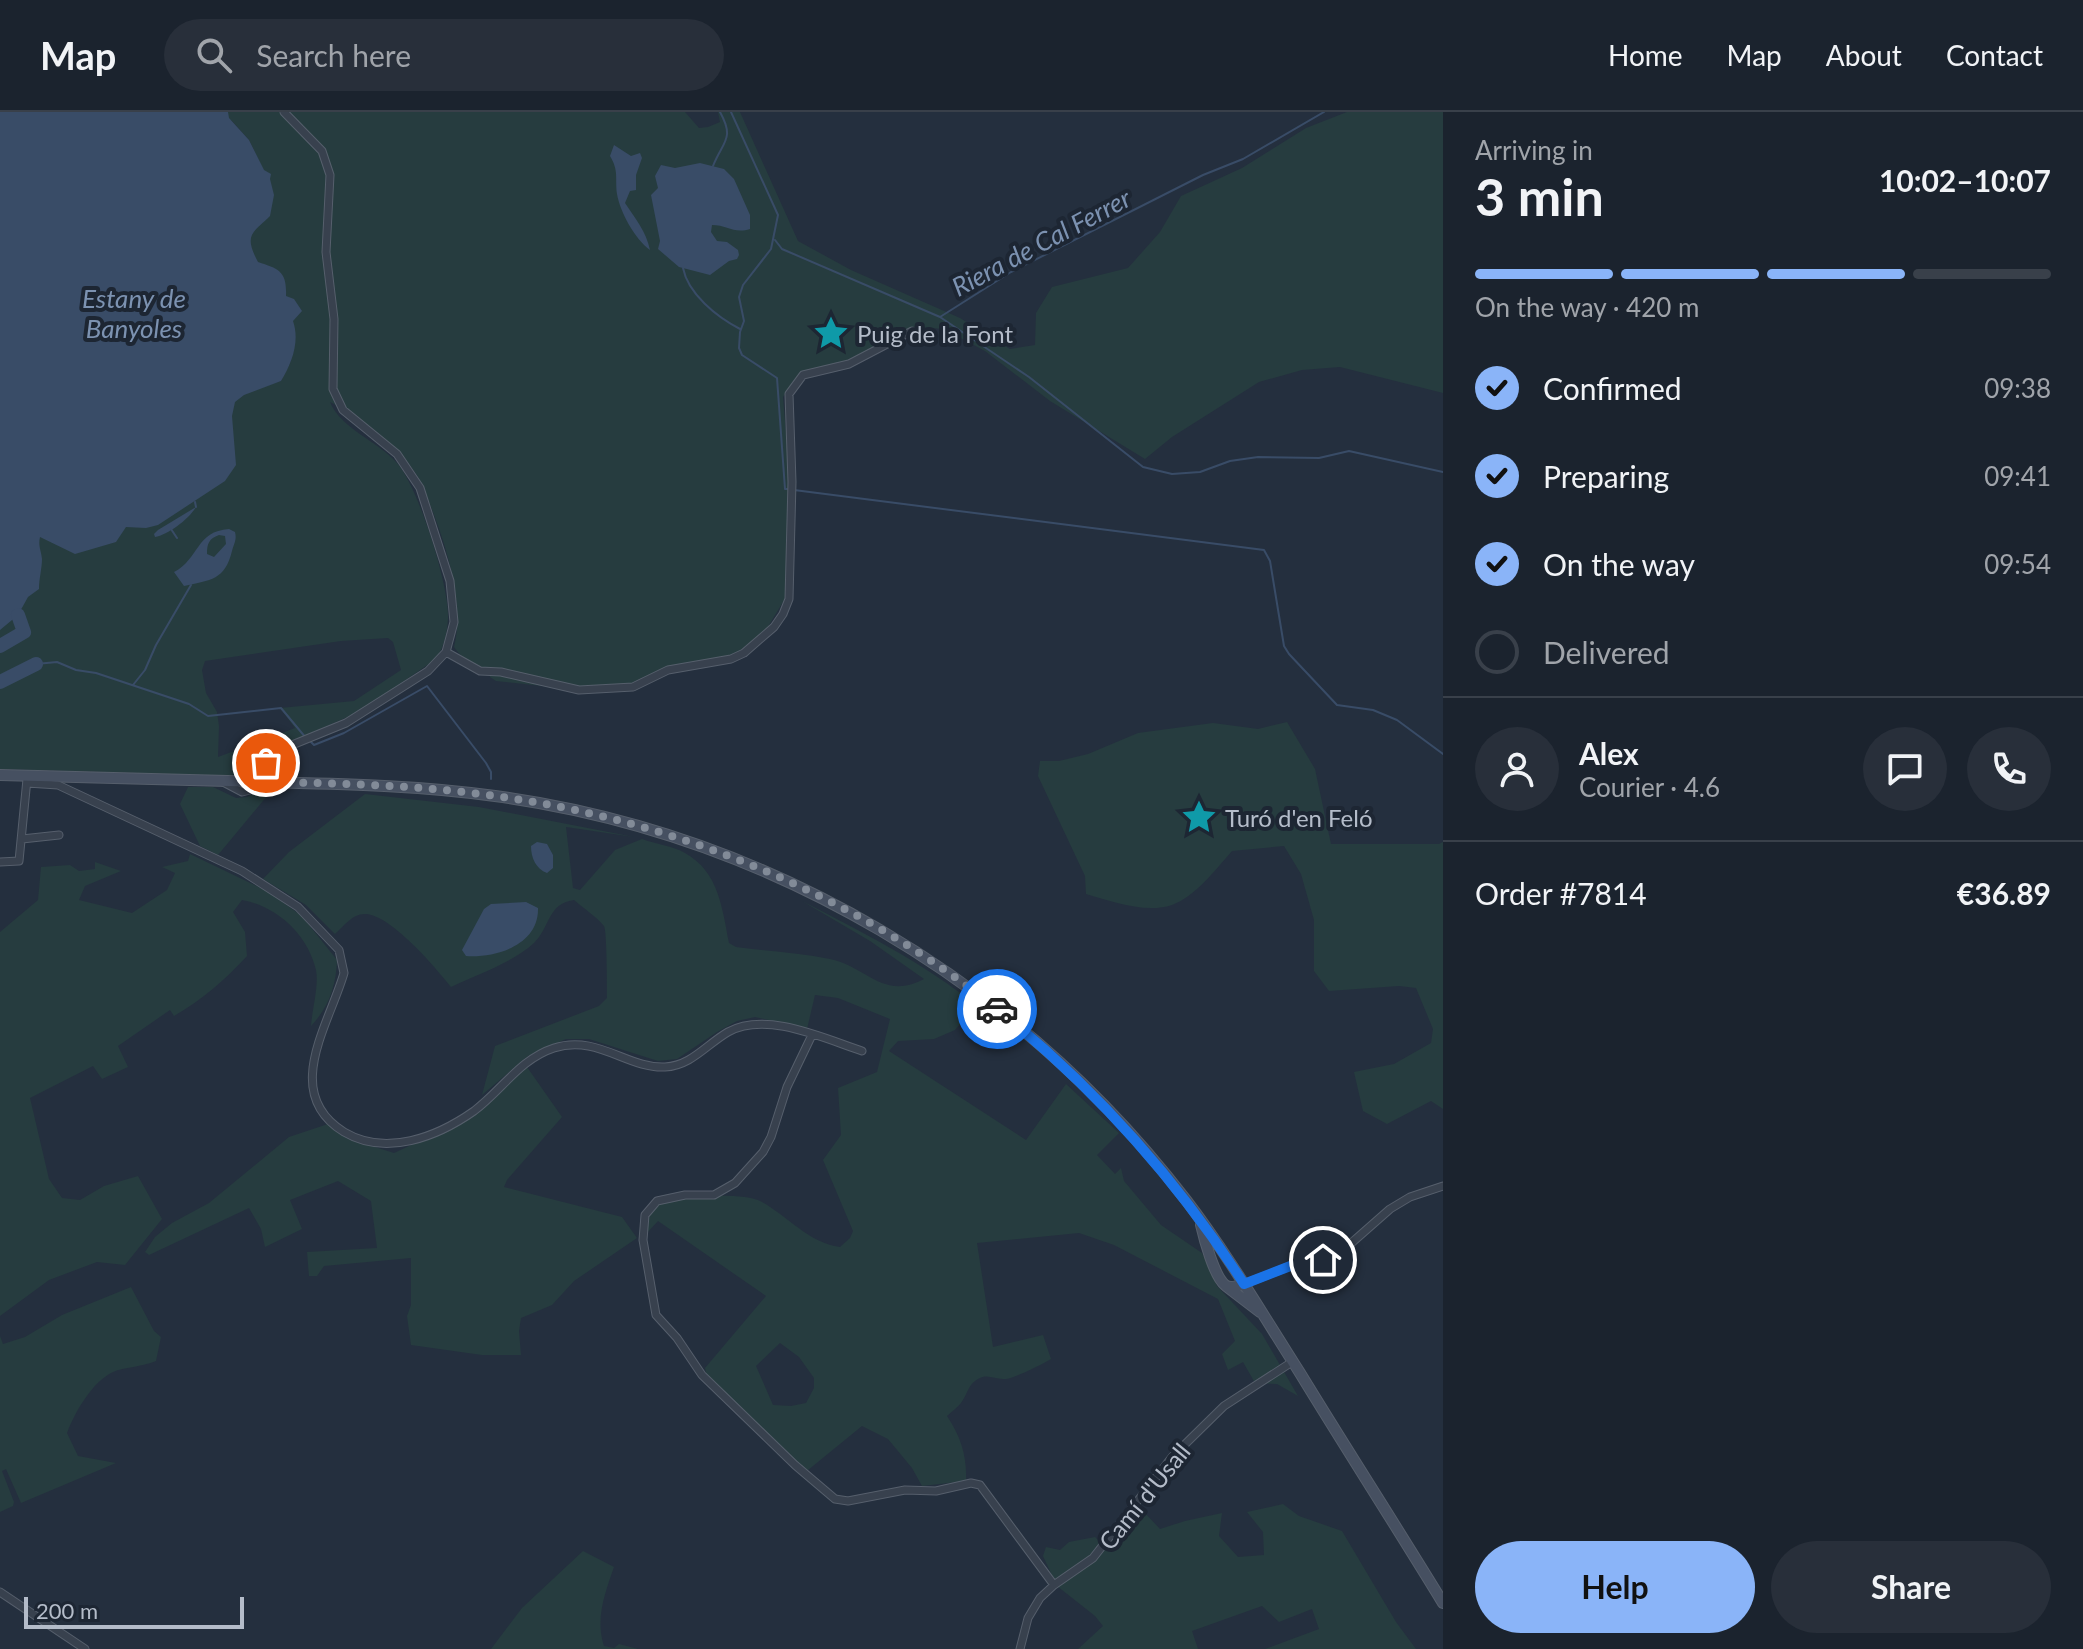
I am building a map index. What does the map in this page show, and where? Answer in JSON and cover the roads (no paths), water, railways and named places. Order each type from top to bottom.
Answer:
[{"type":"main road","points":[[0,775],[55,780],[67,776],[220,780],[459,791],[576,810],[662,833],[748,864],[872,925],[937,966],[1020,1028],[1102,1103],[1147,1152],[1200,1219],[1244,1284],[1443,1603]]},
{"type":"main road","points":[[1200,1219],[1206,1245],[1226,1286],[1262,1313]]},
{"type":"main road","points":[[1226,1286],[1244,1284]]},
{"type":"street","points":[[241,781],[265,756],[359,716],[428,671],[446,652],[452,634],[452,597],[420,488],[397,454],[343,410],[333,389],[334,319],[326,252],[330,175],[322,151],[284,112]]},
{"type":"street","points":[[446,652],[480,671],[501,672],[579,690],[598,691],[633,687],[668,670],[731,659],[744,653],[774,627],[789,599],[792,482],[789,394],[793,385],[803,375],[849,364],[912,331]]},
{"type":"street","points":[[220,780],[242,792],[254,789],[276,752]]},
{"type":"street","points":[[265,767],[277,782]]},
{"type":"street","points":[[255,769],[259,782]]},
{"type":"street","points":[[67,776],[67,790]]},
{"type":"street","points":[[0,862],[19,861],[27,779]]},
{"type":"street","points":[[55,780],[67,790],[242,871],[298,907],[332,940],[343,961],[344,973],[316,1050],[311,1074],[313,1090],[327,1118],[352,1136],[367,1142],[398,1144],[435,1131],[474,1111],[533,1057],[567,1044],[610,1051],[648,1066],[662,1068],[691,1059],[727,1033],[745,1025],[771,1024],[862,1051]]},
{"type":"street","points":[[22,839],[59,835]]},
{"type":"street","points":[[812,1035],[787,1087],[771,1137],[763,1152],[735,1183],[714,1195],[685,1195],[657,1201],[645,1215],[643,1240],[656,1315],[677,1338],[702,1375],[795,1465],[835,1499],[848,1501],[905,1490],[936,1491],[971,1483],[980,1485],[1054,1585]]},
{"type":"street","points":[[1244,1284],[1293,1265],[1323,1260],[1340,1253],[1400,1203],[1443,1186]]},
{"type":"street","name":"Camí d'Usall","points":[[1020,1649],[1028,1618],[1040,1598],[1093,1558],[1172,1457],[1224,1406],[1292,1362]]},
{"type":"street","points":[[0,1592],[85,1649]]},
{"type":"water","name":"Estany de Banyoles","points":[[0,112],[228,112],[229,118],[249,140],[264,170],[271,174],[274,195],[270,216],[252,235],[251,245],[258,262],[280,272],[285,281],[286,296],[294,299],[302,311],[293,321],[296,336],[294,352],[281,381],[244,395],[235,402],[232,416],[236,465],[225,481],[158,525],[126,527],[116,542],[75,554],[40,537],[42,559],[39,589],[28,597],[18,615],[0,630]]},
{"type":"water","points":[[614,145],[631,156],[640,153],[642,158],[636,175],[636,190],[630,191],[625,203],[643,231],[650,250],[634,232],[619,201],[616,170],[610,156]]},
{"type":"water","points":[[700,163],[724,169],[734,179],[750,215],[750,229],[712,225],[711,232],[717,241],[727,242],[738,250],[739,255],[710,275],[679,267],[658,249],[660,241],[651,195],[658,188],[655,176],[661,165],[675,168]]},
{"type":"water","points":[[196,507],[178,526],[155,537],[158,530]]},
{"type":"water","points":[[229,529],[235,532],[236,537],[225,568],[216,577],[184,586],[174,572],[182,567],[204,540],[218,531]],"holes":[[[219,535],[225,536],[226,544],[214,557],[207,554],[211,540]]]},
{"type":"water","points":[[537,842],[547,844],[553,855],[553,868],[547,873],[533,859],[531,846]]},
{"type":"water","points":[[526,902],[538,908],[536,921],[524,940],[490,955],[466,956],[462,950],[484,909],[491,904]]},
{"type":"waterway","points":[[713,166],[727,134],[720,112]]},
{"type":"waterway","points":[[731,112],[778,215],[771,249],[743,285],[739,297],[744,321],[739,348],[742,355],[777,378],[787,489]]},
{"type":"waterway","name":"Riera de Cal Ferrer","points":[[775,240],[782,249],[940,317],[1011,272],[1203,175],[1243,159],[1324,112]]},
{"type":"waterway","points":[[683,268],[697,296],[740,329]]},
{"type":"waterway","points":[[940,317],[1029,377],[1143,467],[1172,474],[1200,472],[1230,461],[1258,457],[1319,458],[1349,451],[1443,472]]},
{"type":"waterway","points":[[794,490],[1264,550],[1270,561],[1284,646],[1289,654],[1337,705],[1373,710],[1397,720],[1443,754]]},
{"type":"waterway","points":[[195,502],[196,507]]},
{"type":"waterway","points":[[171,529],[177,538]]},
{"type":"waterway","points":[[133,685],[145,670],[191,585]]},
{"type":"waterway","points":[[0,646],[24,632],[18,615]]},
{"type":"waterway","points":[[36,664],[57,662],[76,670],[96,673],[189,704],[208,716],[281,708],[306,738]]},
{"type":"waterway","points":[[0,682],[36,664]]},
{"type":"waterway","points":[[311,742],[314,745],[344,733],[427,686],[486,763],[491,779]]},
{"type":"place","name":"Puig de la Font","points":[[831,333]]},
{"type":"place","name":"Turó d'en Feló","points":[[1199,817]]}]
